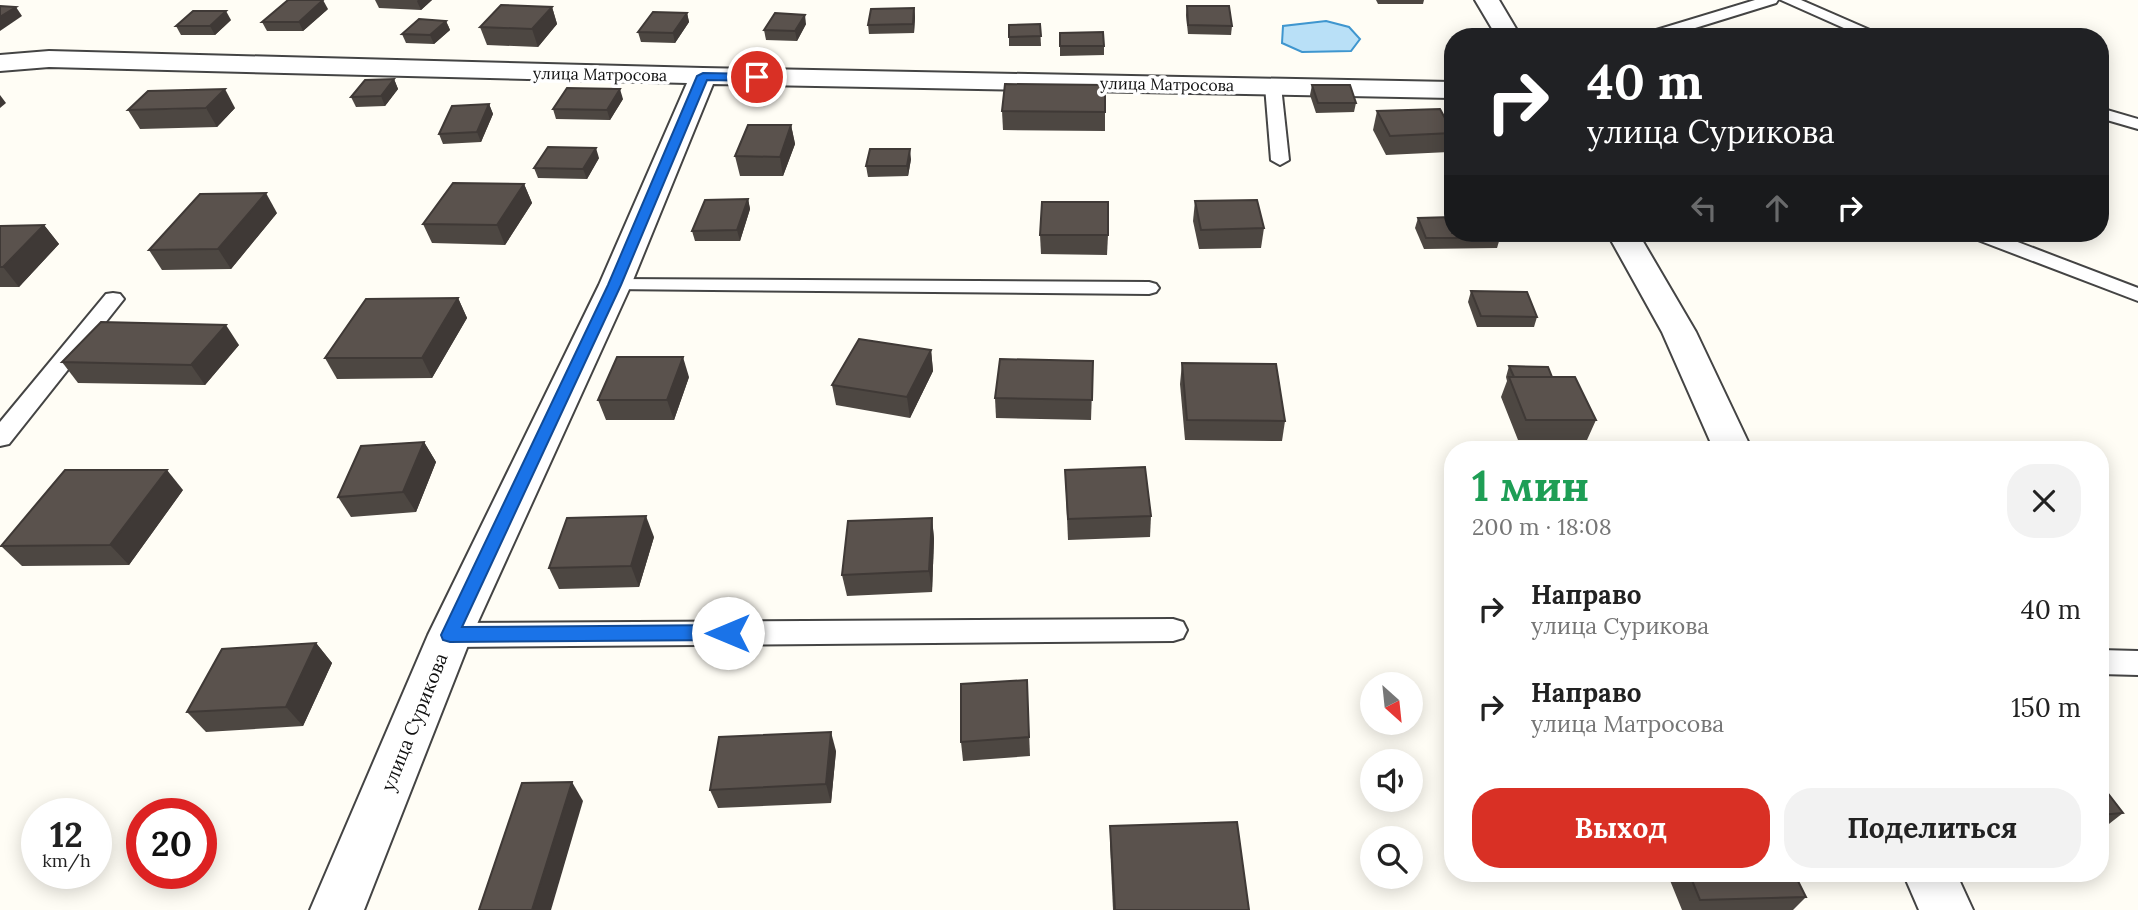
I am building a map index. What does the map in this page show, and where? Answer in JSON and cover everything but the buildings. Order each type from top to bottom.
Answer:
[{"type":"street","points":[[1487,0],[1504,28]]},
{"type":"street","name":"улица Матросова","points":[[0,63],[49,60],[1444,90]]},
{"type":"street","name":"улица Сурикова","points":[[337,910],[450,635],[615,285],[703,76]]},
{"type":"street","points":[[1627,242],[1679,332],[1729,441]]},
{"type":"street","points":[[1933,882],[1946,910]]},
{"type":"lane","points":[[1678,28],[1770,0]]},
{"type":"lane","points":[[1788,0],[1856,28]]},
{"type":"lane","points":[[1273,86],[1280,160]]},
{"type":"lane","points":[[2109,116],[2138,124]]},
{"type":"lane","points":[[2000,242],[2138,295]]},
{"type":"lane","points":[[615,285],[1149,288]]},
{"type":"lane","points":[[0,438],[113,299]]},
{"type":"lane","points":[[450,635],[1173,630]]},
{"type":"lane","points":[[2109,663],[2138,663]]},
{"type":"water","points":[[1326,21],[1349,27],[1360,39],[1351,51],[1302,52],[1282,43],[1283,26]]},
{"type":"route","points":[[728,633],[450,635],[615,285],[703,76],[757,77]]}]
